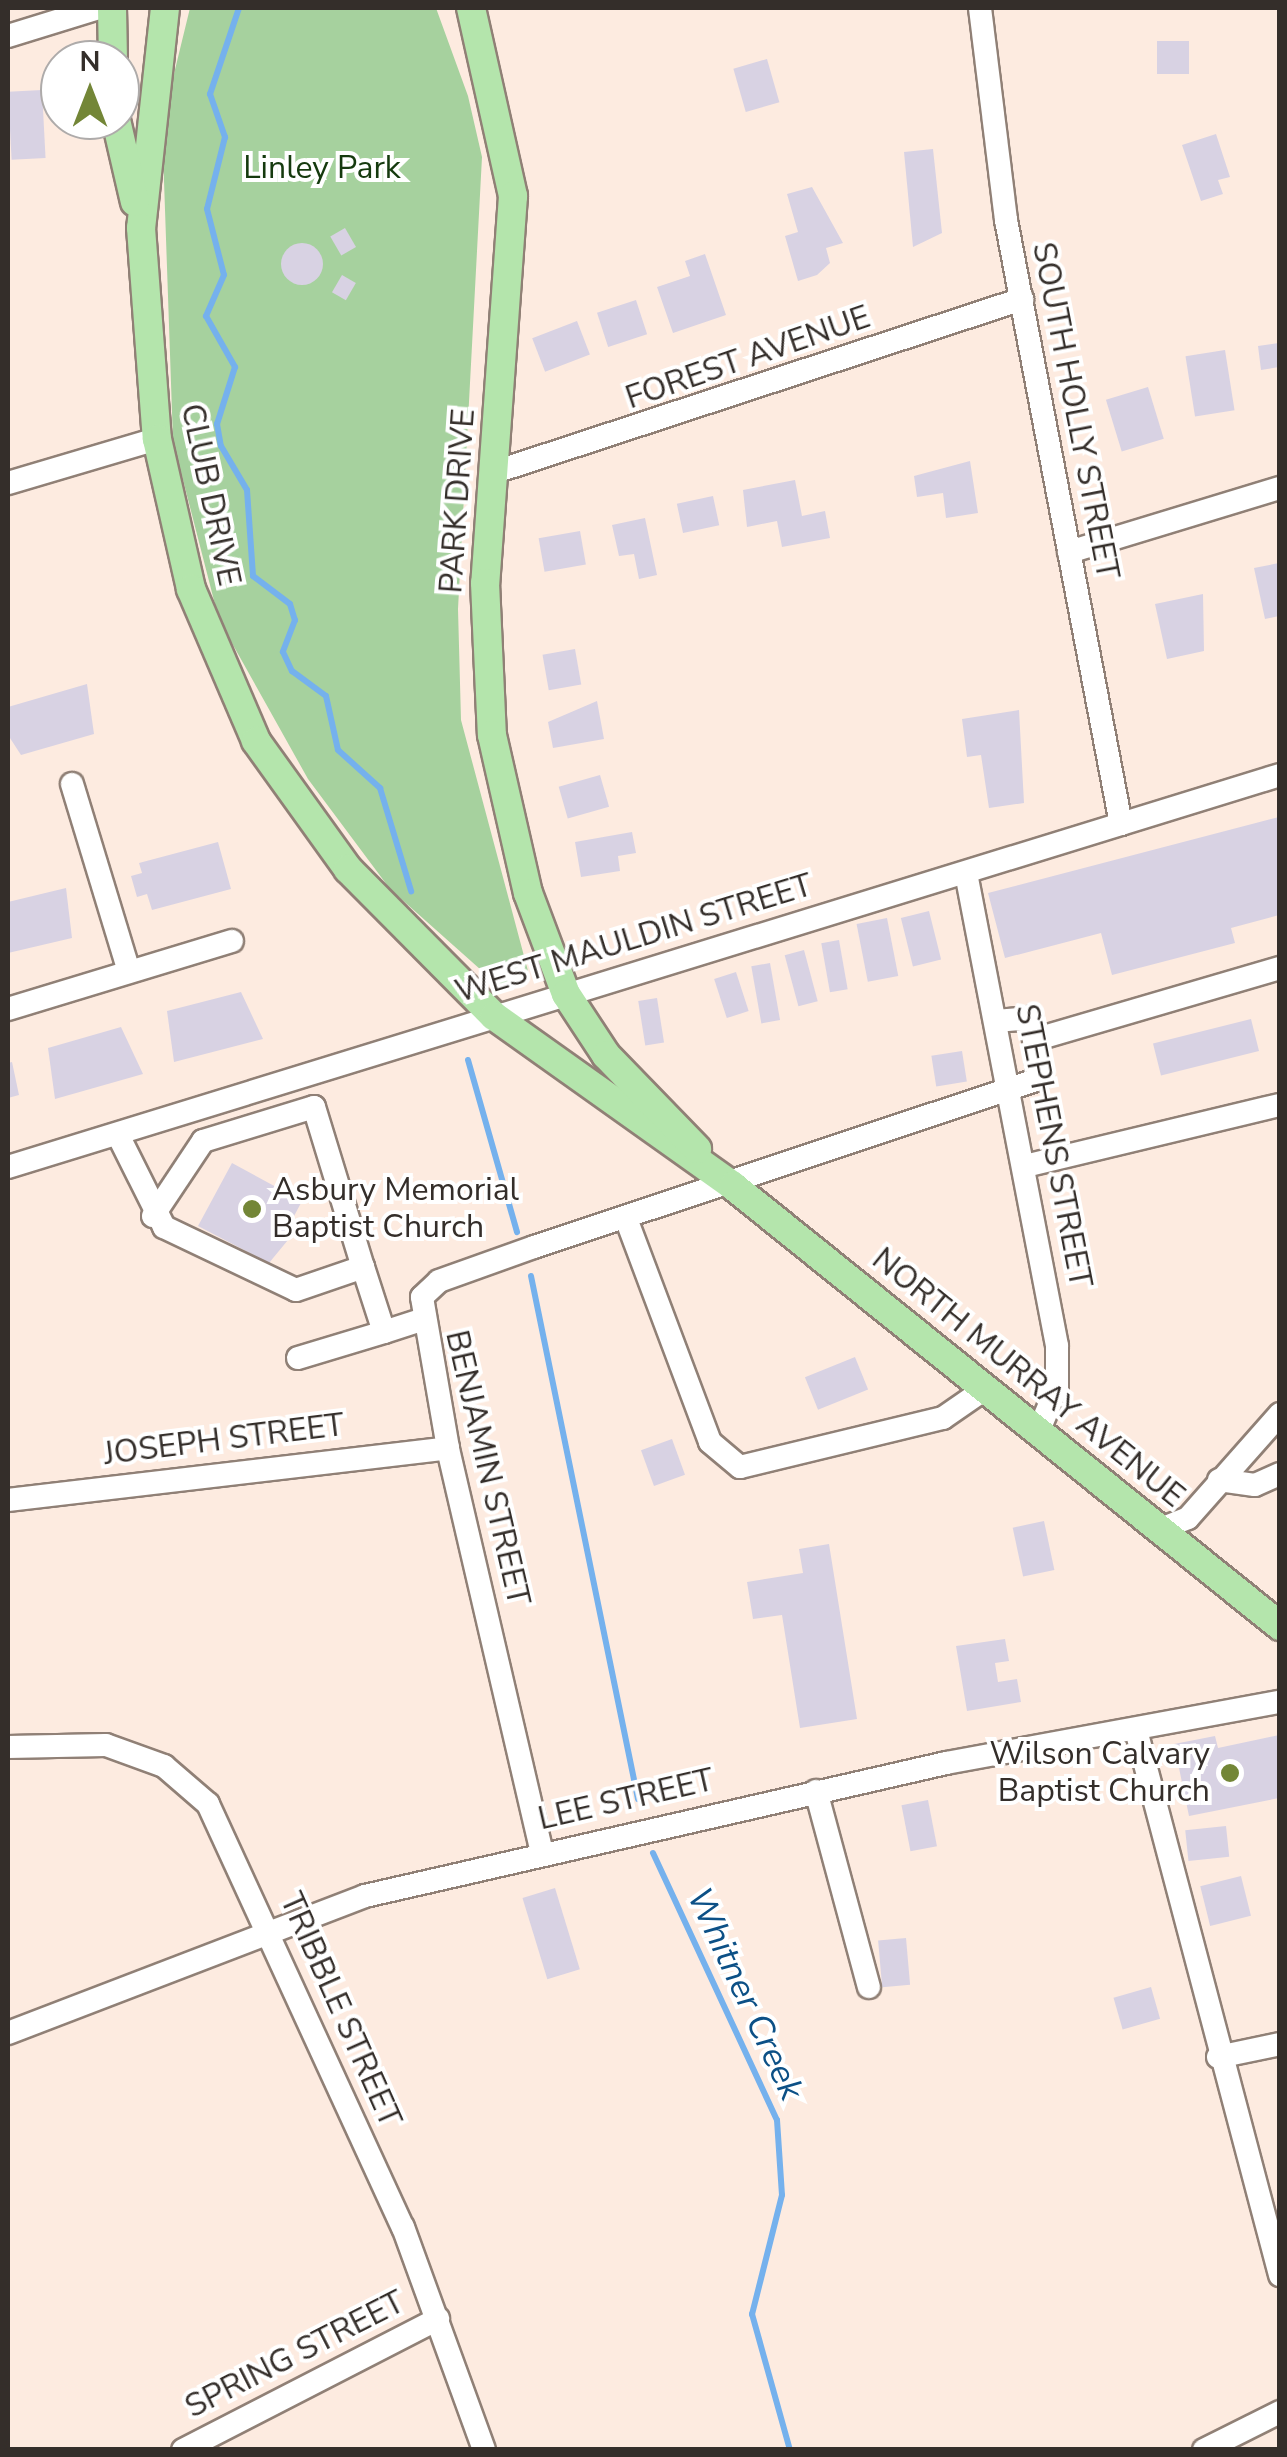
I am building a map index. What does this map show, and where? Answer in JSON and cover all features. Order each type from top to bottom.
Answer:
[{"type":"main road","points":[[112,8],[113,40]]},
{"type":"main road","name":"CLUB DRIVE","points":[[165,8],[142,228],[157,440],[190,589],[256,741],[348,870],[494,1016]]},
{"type":"main road","name":"PARK DRIVE","points":[[472,8],[513,196],[483,668],[492,735],[528,893],[566,994]]},
{"type":"main road","points":[[121,140],[142,228]]},
{"type":"main road","name":"NORTH MURRAY AVENUE","points":[[566,994],[606,1055],[733,1186]]},
{"type":"main road","name":"NORTH MURRAY AVENUE","points":[[494,1016],[733,1186],[1280,1626]]},
{"type":"street","points":[[8,36],[99,8]]},
{"type":"street","name":"SOUTH HOLLY STREET","points":[[980,8],[1022,298],[1121,824]]},
{"type":"street","name":"FOREST AVENUE","points":[[494,472],[1022,298]]},
{"type":"street","points":[[8,483],[157,440]]},
{"type":"street","points":[[1068,552],[1280,488]]},
{"type":"street","name":"WEST MAULDIN STREET","points":[[8,1168],[1280,774]]},
{"type":"street","points":[[72,784],[129,972]]},
{"type":"street","name":"STEPHENS STREET","points":[[966,873],[1058,1346],[1057,1387],[1040,1430]]},
{"type":"street","points":[[8,1009],[232,941]]},
{"type":"street","points":[[1037,1039],[1280,968]]},
{"type":"street","points":[[996,1021],[1026,1015],[1037,1039],[1044,1071],[1010,1092]]},
{"type":"street","name":"BENJAMIN STREET","points":[[542,1852],[448,1448],[421,1320],[422,1297],[440,1281],[1010,1092]]},
{"type":"street","points":[[1025,1166],[1280,1104]]},
{"type":"street","points":[[153,1216],[194,1149],[314,1108],[384,1332]]},
{"type":"street","points":[[118,1134],[153,1216],[296,1290],[363,1267]]},
{"type":"street","points":[[626,1221],[710,1442],[740,1467],[944,1418],[985,1389]]},
{"type":"street","points":[[298,1358],[421,1320]]},
{"type":"street","points":[[1162,1529],[1188,1518],[1280,1414]]},
{"type":"street","name":"JOSEPH STREET","points":[[8,1500],[448,1448]]},
{"type":"street","points":[[1219,1480],[1255,1485],[1280,1474]]},
{"type":"street","name":"LEE STREET","points":[[8,2033],[269,1930],[542,1852],[816,1792],[1280,1702]]},
{"type":"street","points":[[1136,1730],[1218,2056],[1280,2275]]},
{"type":"street","name":"TRIBBLE STREET","points":[[8,1747],[106,1745],[164,1766],[208,1804],[269,1930],[438,2319],[484,2450]]},
{"type":"street","points":[[816,1792],[869,1987]]},
{"type":"street","points":[[1218,2056],[1280,2044]]},
{"type":"street","name":"SPRING STREET","points":[[182,2450],[438,2319]]},
{"type":"street","points":[[1204,2450],[1280,2412]]},
{"type":"green space","name":"Linley Park","points":[[190,8],[436,8],[468,96],[482,157],[458,609],[461,720],[528,971],[519,984],[499,986],[390,889],[308,779],[219,620],[173,441],[162,123]]},
{"type":"building","points":[[1157,41],[1189,41],[1189,74],[1157,74]]},
{"type":"building","points":[[767,59],[779,102],[746,112],[733,69]]},
{"type":"building","points":[[40,90],[40,140],[45,140],[46,158],[12,160],[8,92]]},
{"type":"building","points":[[1216,134],[1230,177],[1218,180],[1223,194],[1201,201],[1182,145]]},
{"type":"building","points":[[933,149],[942,233],[913,247],[904,152]]},
{"type":"building","points":[[812,187],[843,243],[826,248],[830,263],[817,275],[798,281],[785,236],[798,232],[787,194]]},
{"type":"building","points":[[345,228],[356,247],[341,256],[330,237]]},
{"type":"building","points":[[302,243],[317,249],[323,264],[317,279],[302,285],[287,279],[281,264],[287,249]]},
{"type":"building","points":[[705,254],[726,315],[673,333],[657,287],[690,276],[685,261]]},
{"type":"building","points":[[342,275],[356,283],[346,300],[332,292]]},
{"type":"building","points":[[636,300],[647,334],[608,347],[597,313]]},
{"type":"building","points":[[577,321],[590,355],[545,372],[532,338]]},
{"type":"building","points":[[1279,343],[1279,367],[1261,370],[1258,346]]},
{"type":"building","points":[[1225,350],[1235,410],[1195,417],[1185,356]]},
{"type":"building","points":[[1148,387],[1164,439],[1122,452],[1106,400]]},
{"type":"building","points":[[970,461],[978,513],[946,518],[943,493],[917,497],[914,476]]},
{"type":"building","points":[[795,480],[802,516],[825,511],[830,538],[782,547],[777,521],[747,527],[743,490]]},
{"type":"building","points":[[713,496],[719,525],[683,533],[677,504]]},
{"type":"building","points":[[645,518],[657,575],[639,579],[634,554],[619,556],[612,525]]},
{"type":"building","points":[[580,531],[586,564],[545,572],[539,538]]},
{"type":"building","points":[[1279,563],[1279,616],[1265,619],[1254,568]]},
{"type":"building","points":[[1203,594],[1204,651],[1167,659],[1155,604]]},
{"type":"building","points":[[575,649],[581,684],[549,690],[543,655]]},
{"type":"building","points":[[87,684],[94,734],[21,755],[8,735],[8,707]]},
{"type":"building","points":[[597,701],[604,739],[553,748],[548,722]]},
{"type":"building","points":[[1019,710],[1024,803],[989,808],[981,755],[967,757],[962,719]]},
{"type":"building","points":[[600,775],[609,807],[568,819],[559,787]]},
{"type":"building","points":[[1279,817],[1279,915],[1231,928],[1235,943],[1112,975],[1101,933],[1005,958],[988,893]]},
{"type":"building","points":[[632,832],[636,853],[618,856],[620,871],[581,877],[575,842]]},
{"type":"building","points":[[218,842],[231,889],[152,910],[147,894],[137,897],[131,876],[142,873],[139,863]]},
{"type":"building","points":[[66,888],[72,938],[8,953],[8,902]]},
{"type":"building","points":[[929,911],[941,960],[913,967],[901,918]]},
{"type":"building","points":[[887,918],[898,976],[868,982],[857,924]]},
{"type":"building","points":[[839,940],[848,989],[830,992],[821,943]]},
{"type":"building","points":[[804,950],[818,1001],[798,1006],[785,955]]},
{"type":"building","points":[[770,963],[780,1020],[761,1023],[751,966]]},
{"type":"building","points":[[736,972],[749,1011],[727,1018],[714,979]]},
{"type":"building","points":[[241,992],[263,1039],[174,1062],[167,1011]]},
{"type":"building","points":[[657,998],[664,1042],[645,1045],[638,1001]]},
{"type":"building","points":[[1251,1019],[1259,1051],[1161,1075],[1153,1043]]},
{"type":"building","points":[[121,1027],[143,1074],[55,1099],[48,1048]]},
{"type":"building","points":[[962,1051],[967,1082],[936,1086],[931,1056]]},
{"type":"building","points":[[12,1062],[19,1095],[8,1098],[8,1063]]},
{"type":"building","name":"Asbury Memorial Baptist Church","points":[[232,1163],[302,1201],[293,1218],[302,1223],[269,1263],[198,1226]]},
{"type":"building","points":[[855,1357],[868,1389],[818,1410],[805,1377]]},
{"type":"building","points":[[672,1439],[685,1475],[654,1486],[641,1450]]},
{"type":"building","points":[[1044,1521],[1054,1570],[1023,1577],[1013,1528]]},
{"type":"building","points":[[829,1544],[857,1719],[800,1728],[782,1615],[753,1619],[747,1582],[803,1573],[799,1549]]},
{"type":"building","points":[[1005,1639],[1009,1661],[995,1663],[998,1682],[1017,1679],[1021,1702],[967,1711],[956,1646]]},
{"type":"building","name":"Wilson Calvary Baptist Church","points":[[1279,1735],[1279,1798],[1189,1816],[1174,1744],[1215,1736],[1218,1748]]},
{"type":"building","points":[[928,1800],[937,1846],[910,1851],[901,1805]]},
{"type":"building","points":[[1226,1826],[1229,1857],[1188,1861],[1185,1830]]},
{"type":"building","points":[[1241,1876],[1251,1916],[1210,1926],[1200,1886]]},
{"type":"building","points":[[555,1888],[580,1969],[547,1979],[522,1898]]},
{"type":"building","points":[[906,1938],[910,1985],[882,1987],[878,1940]]},
{"type":"building","points":[[1151,1987],[1160,2019],[1123,2029],[1114,1998]]},
{"type":"waterway","name":"Whitner Creek","points":[[239,8],[210,94],[225,137],[207,209],[224,275],[206,316],[235,367],[217,424],[221,446],[247,490],[253,576],[290,604],[295,620],[283,652],[292,671],[326,696],[338,750],[380,788],[411,891]]},
{"type":"waterway","name":"Whitner Creek","points":[[468,1060],[517,1232]]},
{"type":"waterway","name":"Whitner Creek","points":[[531,1276],[638,1799]]},
{"type":"waterway","name":"Whitner Creek","points":[[653,1853],[777,2120],[782,2195],[752,2314],[790,2450]]},
{"type":"place","name":"Asbury Memorial Baptist Church","points":[[252,1209]]},
{"type":"place","name":"Wilson Calvary Baptist Church","points":[[1230,1773]]}]
